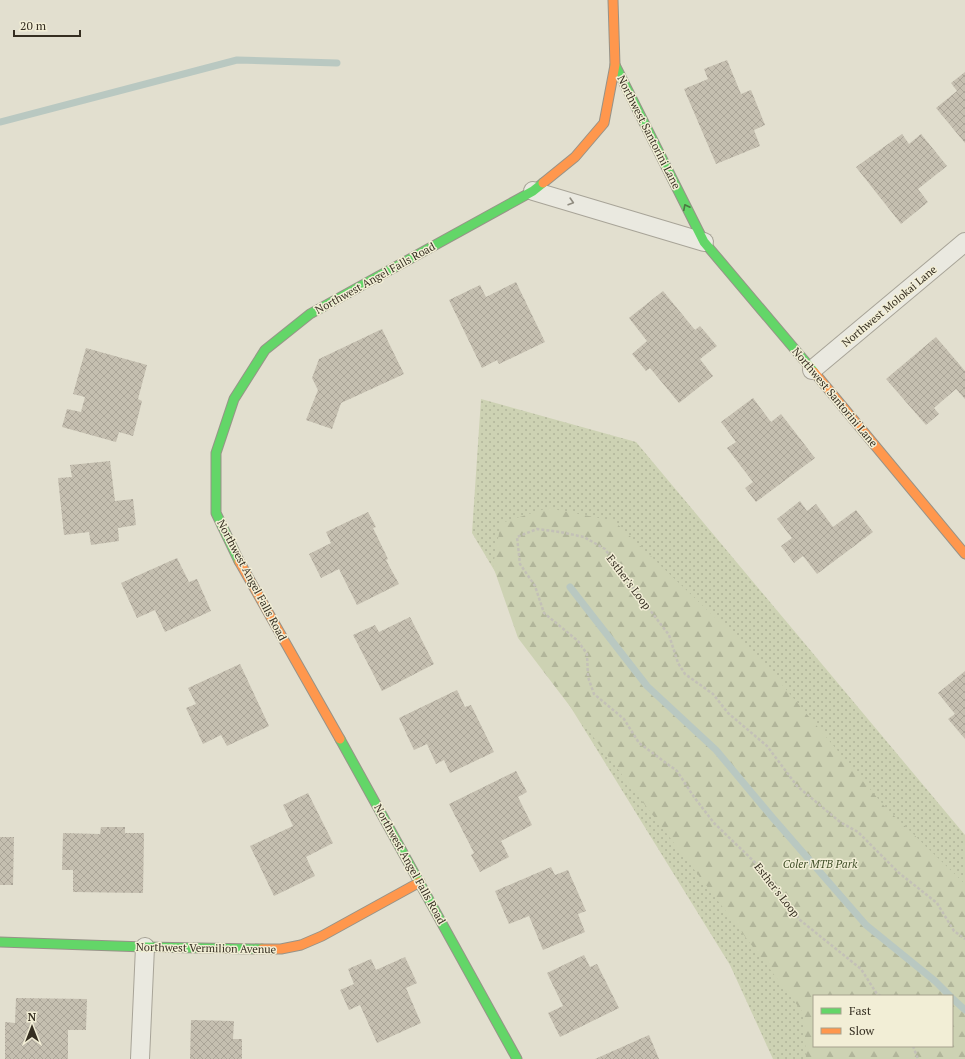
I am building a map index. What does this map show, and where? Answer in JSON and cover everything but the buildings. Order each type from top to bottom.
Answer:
[{"type":"street","name":"Northwest Angel Falls Road","points":[[517,1059],[420,882],[238,558],[216,513],[216,453],[234,399],[265,350],[310,314],[533,191],[575,157],[604,123],[615,65],[612,0]]},
{"type":"street","name":"Northwest Santorini Lane","points":[[615,65],[704,242],[965,554]]},
{"type":"street","points":[[533,191],[704,242]]},
{"type":"street","name":"Northwest Molokai Lane","points":[[812,370],[965,242]]},
{"type":"street","name":"Northwest Vermilion Avenue","points":[[0,942],[145,947],[281,949],[301,945],[322,936],[420,882]]},
{"type":"street","points":[[140,1059],[145,947]]},
{"type":"path","name":"Esther's Loop","points":[[879,995],[861,969],[800,920],[765,872],[714,823],[676,771],[639,742],[624,719],[594,694],[588,677],[587,654],[578,641],[544,612],[535,586],[520,564],[517,538],[537,529],[560,532],[584,538],[605,549],[670,635],[678,663],[685,674],[713,694],[728,713],[767,746],[797,786],[840,822],[858,832],[899,873],[937,903],[954,931],[965,939]]},
{"type":"path","points":[[913,1047],[918,1059]]},
{"type":"green space","name":"Coler MTB Park","points":[[481,399],[636,442],[965,835],[965,1059],[773,1059],[730,965],[518,622],[522,617],[472,533]]},
{"type":"green space","name":"Coler MTB Park","points":[[548,508],[614,521],[768,668],[885,807],[965,884],[965,1059],[806,1059],[804,1014],[518,638],[493,566],[501,523]]},
{"type":"waterway","points":[[0,122],[237,60],[337,63]]},
{"type":"waterway","points":[[570,587],[647,686],[716,750],[866,925],[935,981],[949,995]]},
{"type":"waterway","points":[[953,999],[965,1010]]},
{"type":"traffic: fast","points":[[615,65],[704,242],[814,372]]},
{"type":"traffic: fast","points":[[239,561],[216,513],[216,453],[234,399],[265,350],[310,314],[533,191],[543,183]]},
{"type":"traffic: fast","points":[[340,739],[517,1059]]},
{"type":"traffic: fast","points":[[0,942],[262,949]]},
{"type":"traffic: slow","points":[[543,183],[575,157],[604,123],[615,65],[613,0]]},
{"type":"traffic: slow","points":[[814,372],[965,554]]},
{"type":"traffic: slow","points":[[239,561],[340,739]]},
{"type":"traffic: slow","points":[[262,949],[281,949],[301,945],[322,936],[420,882]]}]
